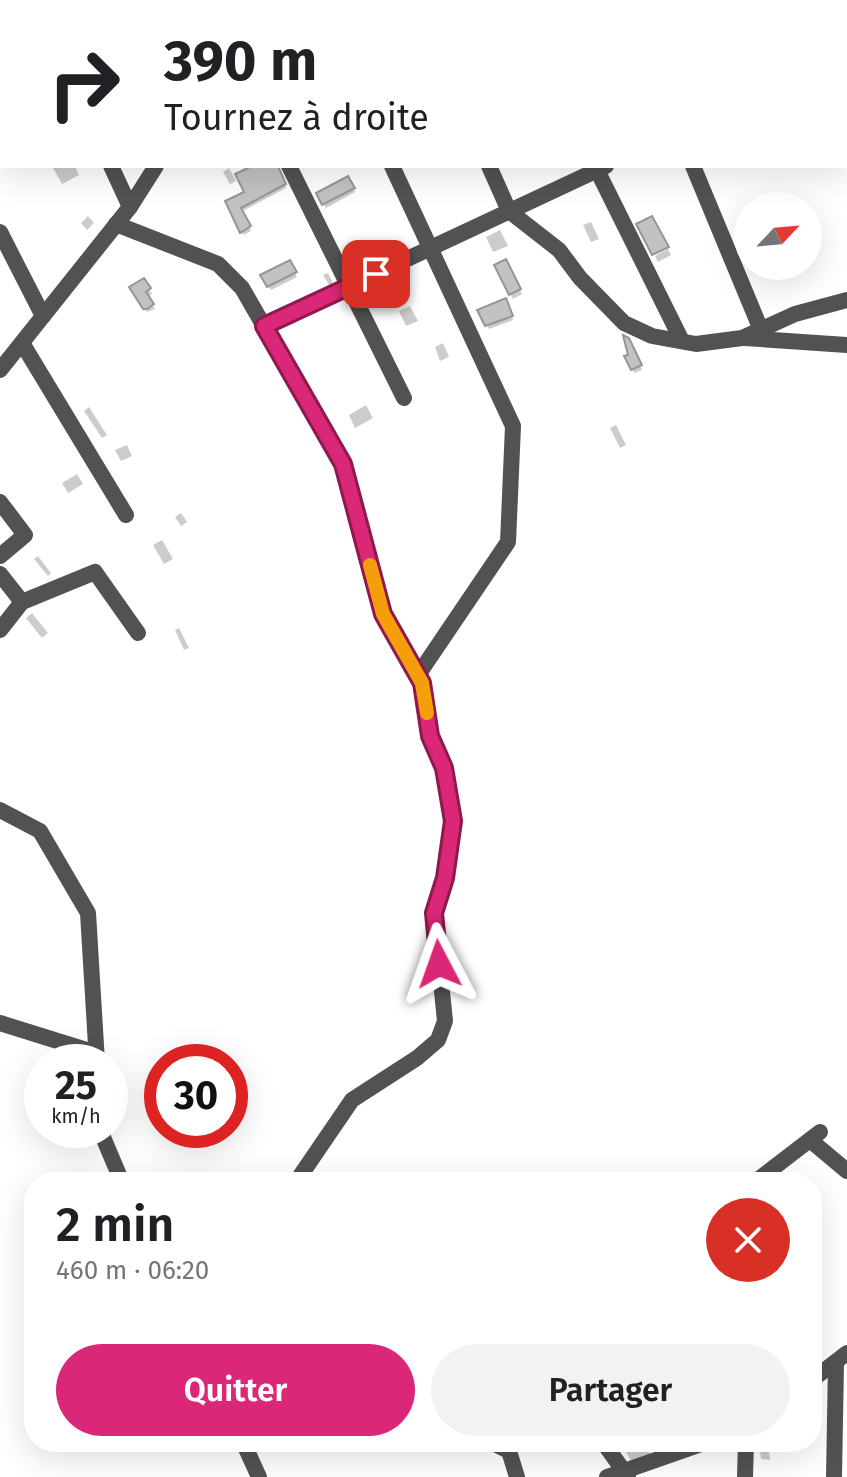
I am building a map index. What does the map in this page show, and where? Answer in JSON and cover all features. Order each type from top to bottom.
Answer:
[{"type":"street","points":[[112,168],[130,207]]},
{"type":"street","points":[[0,370],[130,207],[155,168]]},
{"type":"street","points":[[290,168],[404,398]]},
{"type":"street","points":[[393,168],[513,426],[508,542],[418,675]]},
{"type":"street","points":[[490,168],[509,211],[559,250],[624,323],[652,336],[696,344],[742,338],[847,345]]},
{"type":"street","points":[[264,326],[597,168]]},
{"type":"street","points":[[599,168],[682,341]]},
{"type":"street","points":[[694,168],[761,330]]},
{"type":"street","points":[[116,224],[218,264],[242,288],[343,464],[383,614],[422,683],[430,736],[444,768],[453,821],[445,878],[434,913],[445,1021],[438,1040],[417,1058],[352,1100],[303,1172]]},
{"type":"street","points":[[0,232],[43,316]]},
{"type":"street","points":[[742,338],[795,314],[847,300]]},
{"type":"street","points":[[22,343],[126,515]]},
{"type":"street","points":[[0,502],[25,535],[0,556]]},
{"type":"street","points":[[0,630],[22,602],[95,572],[138,633]]},
{"type":"street","points":[[0,574],[22,602]]},
{"type":"street","points":[[0,810],[40,831],[88,913],[95,1044]]},
{"type":"street","points":[[0,1023],[58,1044]]},
{"type":"street","points":[[768,1172],[815,1136],[847,1171]]},
{"type":"street","points":[[108,1148],[118,1172]]},
{"type":"street","points":[[822,1372],[841,1358]]},
{"type":"street","points":[[834,1477],[841,1358]]},
{"type":"street","points":[[248,1452],[259,1477]]},
{"type":"street","points":[[509,1452],[517,1477]]},
{"type":"street","points":[[610,1452],[627,1474]]},
{"type":"street","points":[[607,1477],[627,1474],[682,1452]]},
{"type":"street","points":[[745,1477],[746,1452]]},
{"type":"building","points":[[248,168],[279,168],[286,184],[241,208],[251,226],[240,233],[225,201],[244,192],[235,174]]},
{"type":"building","points":[[348,176],[355,188],[322,205],[316,193]]},
{"type":"building","points":[[652,216],[669,247],[652,255],[636,224]]},
{"type":"building","points":[[506,259],[521,289],[509,295],[494,265]]},
{"type":"building","points":[[290,260],[297,272],[267,287],[260,275]]},
{"type":"building","points":[[144,278],[151,288],[146,292],[154,304],[147,309],[143,309],[129,287]]},
{"type":"building","points":[[506,298],[513,316],[485,326],[477,310]]},
{"type":"building","points":[[623,335],[629,338],[642,365],[631,370],[624,356],[628,355]]},
{"type":"slow traffic","points":[[370,565],[383,614],[422,683],[427,713]]},
{"type":"route","points":[[376,274],[264,326],[343,464],[383,614],[422,683],[430,736],[444,768],[453,821],[445,878],[434,913],[439,964]]}]
